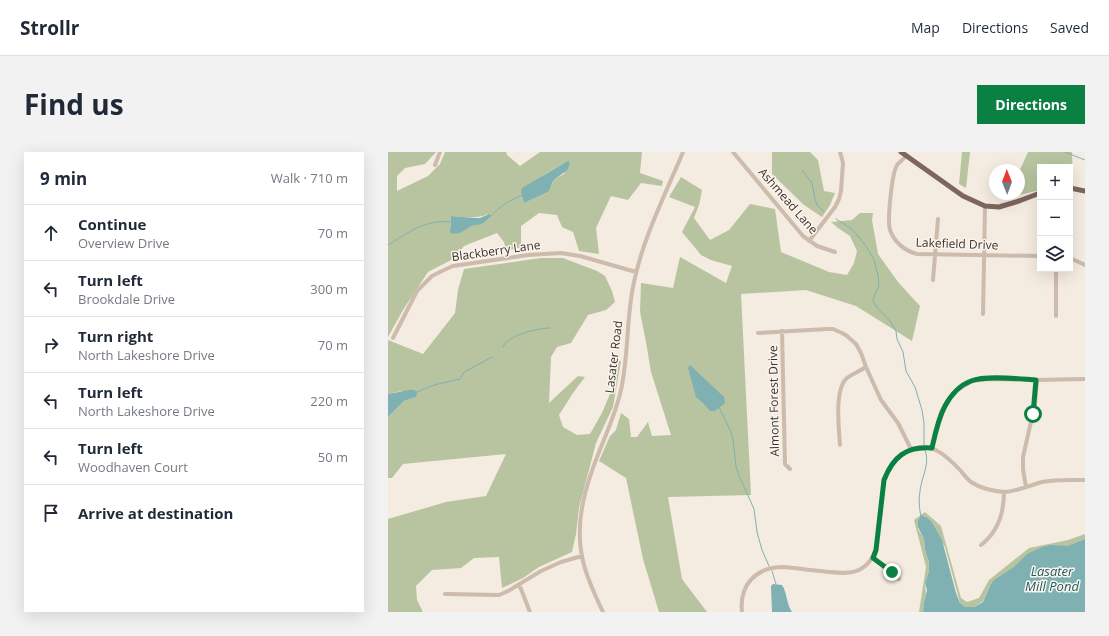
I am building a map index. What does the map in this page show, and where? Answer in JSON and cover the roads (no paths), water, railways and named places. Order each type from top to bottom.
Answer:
[{"type":"main road","points":[[901,152],[963,196],[985,206],[999,206],[1037,194]]},
{"type":"main road","points":[[1073,189],[1085,191]]},
{"type":"street","points":[[435,165],[440,152]]},
{"type":"street","name":"Lasater Road","points":[[603,612],[590,581],[582,556],[580,527],[583,499],[599,452],[614,416],[621,390],[626,356],[630,305],[636,272],[647,238],[683,152]]},
{"type":"street","name":"Ashmead Lane","points":[[733,152],[803,236],[817,246],[835,252]]},
{"type":"street","points":[[809,241],[835,207],[839,199],[843,163],[840,152]]},
{"type":"street","name":"Lakefield Drive","points":[[906,156],[897,165],[894,174],[889,217],[890,230],[900,246],[917,254],[1037,256]]},
{"type":"street","points":[[983,314],[985,206]]},
{"type":"street","points":[[933,280],[938,219]]},
{"type":"street","name":"Blackberry Lane","points":[[393,338],[417,291],[432,276],[453,266],[528,255],[560,253],[580,256],[636,272]]},
{"type":"street","points":[[1073,259],[1085,265]]},
{"type":"street","points":[[1056,272],[1056,316]]},
{"type":"street","points":[[758,333],[832,329],[848,336],[856,344],[881,400],[898,423],[911,449]]},
{"type":"street","name":"Almont Forest Drive","points":[[782,331],[785,464],[790,469]]},
{"type":"street","points":[[840,445],[839,395],[841,386],[847,378],[866,367]]},
{"type":"street","points":[[932,448],[944,406],[953,394],[967,383],[977,380],[1005,378],[1036,380],[1085,379]]},
{"type":"street","points":[[1026,488],[1023,469],[1024,451],[1034,409],[1036,380]]},
{"type":"street","points":[[742,612],[742,599],[746,587],[752,579],[763,571],[771,568],[783,567],[844,574],[861,569],[867,565],[873,558],[876,550],[884,480],[888,469],[898,456],[911,449],[921,447],[932,448],[947,458],[970,481],[980,486],[1004,492],[1026,488],[1042,482],[1085,480]]},
{"type":"street","points":[[981,545],[990,537],[998,524],[1003,511],[1004,492]]},
{"type":"street","points":[[445,594],[499,595],[541,571],[561,562],[582,556]]},
{"type":"street","points":[[873,558],[899,579]]},
{"type":"street","points":[[519,584],[530,612]]},
{"type":"water","points":[[569,161],[569,167],[567,170],[554,180],[548,192],[524,203],[521,191],[522,188]]},
{"type":"water","points":[[489,214],[491,216],[481,224],[471,226],[456,234],[450,233],[451,216],[480,218]]},
{"type":"water","points":[[690,365],[724,397],[725,403],[715,411],[710,411],[696,397],[688,368]]},
{"type":"water","points":[[414,390],[417,392],[416,397],[404,401],[388,417],[388,394]]},
{"type":"water","name":"Lasater Mill Pond","points":[[921,515],[931,521],[942,540],[956,593],[960,603],[965,607],[974,607],[983,602],[994,580],[1014,567],[1027,554],[1042,547],[1051,545],[1067,546],[1085,539],[1085,612],[923,612],[927,590],[925,583],[929,571],[929,562],[925,550],[924,539],[918,527],[918,521]]},
{"type":"water","points":[[773,584],[782,585],[792,612],[772,612],[771,586]]},
{"type":"waterway","points":[[1065,152],[1085,160]]},
{"type":"waterway","points":[[802,170],[812,183],[817,205],[824,212]]},
{"type":"waterway","points":[[491,216],[498,209],[523,195]]},
{"type":"waterway","points":[[836,219],[852,229],[866,246],[874,260],[879,284],[873,301],[878,309],[890,321],[896,331],[897,339],[903,352],[906,371],[915,387],[922,410],[924,423],[924,446]]},
{"type":"waterway","points":[[388,245],[411,231],[434,222],[451,222]]},
{"type":"waterway","points":[[503,347],[510,339],[524,333],[550,328]]},
{"type":"waterway","points":[[417,392],[434,385],[460,379],[464,372],[492,357]]},
{"type":"waterway","points":[[719,407],[731,432],[736,467],[754,509],[757,532],[762,550],[769,566]]},
{"type":"waterway","points":[[921,516],[919,498],[927,462],[925,450]]},
{"type":"waterway","points":[[772,571],[776,584]]}]
